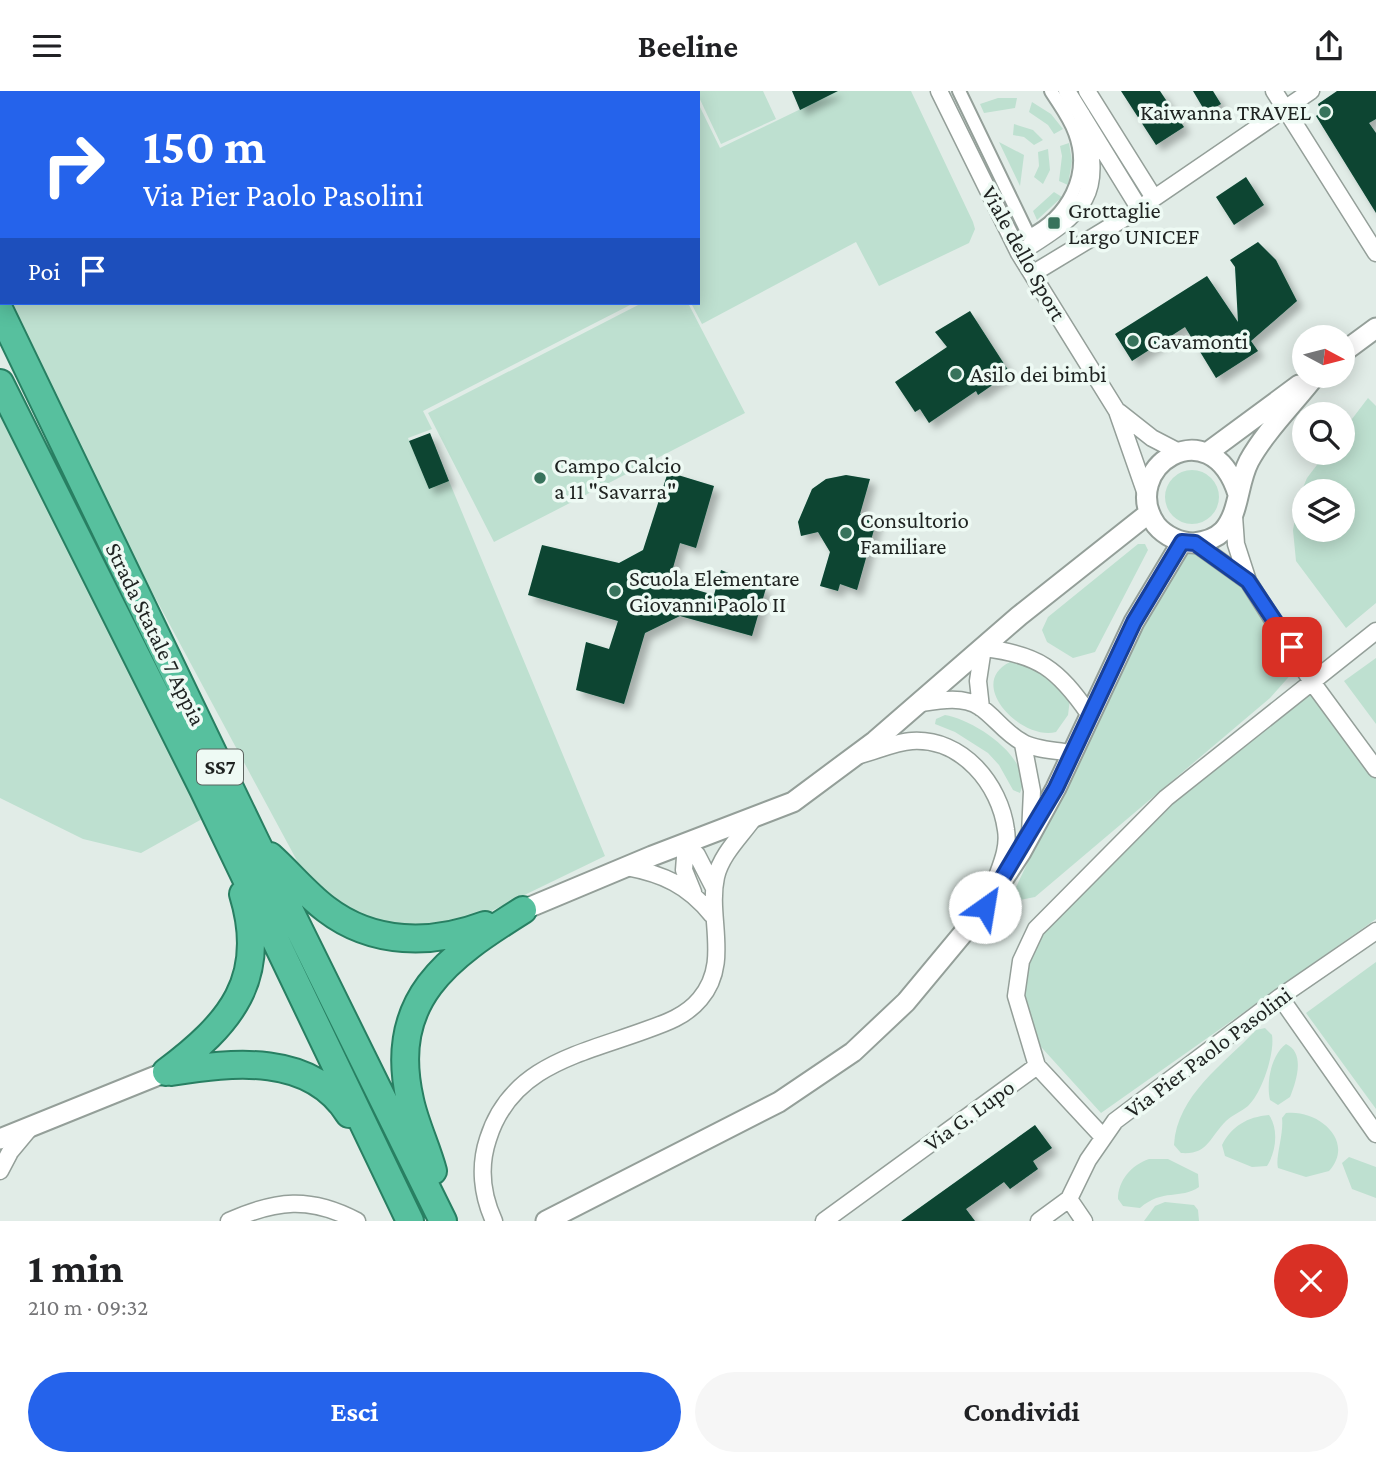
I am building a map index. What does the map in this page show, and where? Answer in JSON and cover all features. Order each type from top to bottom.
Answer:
[{"type":"highway","name":"Strada Statale 7 Appia","points":[[0,311],[256,842],[445,1221]]},
{"type":"highway","name":"Strada Statale 7 Appia","points":[[0,383],[203,789],[410,1221]]},
{"type":"highway","points":[[166,1072],[198,1048],[228,1018],[243,989],[251,958],[250,918],[244,896],[215,830],[203,789]]},
{"type":"highway","points":[[256,842],[326,909],[360,929],[403,939],[430,940],[462,934],[523,910]]},
{"type":"highway","points":[[445,1221],[410,1100],[405,1062],[412,1023],[418,1000],[438,971],[473,942],[523,910]]},
{"type":"highway","points":[[166,1072],[225,1063],[271,1065],[311,1077],[341,1101],[380,1171],[398,1196]]},
{"type":"street","name":"Viale dello Sport","points":[[939,91],[1019,253],[1117,411],[1148,504]]},
{"type":"street","points":[[959,91],[1029,236],[1059,215],[1073,194],[1080,170],[1076,134],[1051,91]]},
{"type":"street","points":[[1067,91],[1139,208]]},
{"type":"street","points":[[1087,91],[1154,198]]},
{"type":"street","points":[[1274,91],[1376,253]]},
{"type":"street","points":[[1032,274],[1139,208],[1311,91]]},
{"type":"street","points":[[1019,253],[1065,221],[1080,207],[1091,186],[1094,165],[1082,115]]},
{"type":"street","points":[[1355,343],[1376,328]]},
{"type":"street","points":[[1207,453],[1295,389]]},
{"type":"street","points":[[1303,389],[1249,461],[1234,516],[1236,544],[1248,581],[1312,682],[1376,769]]},
{"type":"street","name":"Viale dello Sport","points":[[1117,411],[1152,438],[1179,452]]},
{"type":"street","points":[[1238,494],[1231,472],[1222,461],[1207,453],[1179,452],[1163,460],[1151,475],[1148,504],[1167,536],[1189,542],[1248,581]]},
{"type":"street","points":[[523,910],[793,802],[854,757],[983,649],[1148,504]]},
{"type":"street","points":[[545,1221],[779,1102],[853,1052],[906,1002],[985,907],[1030,834],[1056,788],[1070,753],[1134,622],[1189,542],[1221,532],[1234,516]]},
{"type":"street","points":[[1037,1066],[1023,1027],[1016,996],[1021,961],[1035,929],[1166,799],[1376,631]]},
{"type":"street","points":[[981,708],[978,681],[983,649]]},
{"type":"street","points":[[983,649],[1017,652],[1044,664],[1063,678],[1089,714]]},
{"type":"street","points":[[916,704],[943,700],[968,702],[981,708],[996,724],[1023,744],[1070,753]]},
{"type":"street","points":[[854,757],[913,741],[952,748],[977,767],[997,797],[1006,830],[1005,856],[985,907]]},
{"type":"street","points":[[1023,744],[1032,791],[1030,834]]},
{"type":"street","points":[[494,1221],[488,1208],[483,1179],[484,1150],[495,1115],[534,1073],[679,1018],[700,1000],[712,980],[717,962],[718,937],[712,915],[714,888],[724,857],[753,819]]},
{"type":"street","points":[[687,844],[697,855],[714,888]]},
{"type":"street","points":[[687,844],[684,870],[692,892]]},
{"type":"street","points":[[626,867],[666,877],[692,892],[712,915]]},
{"type":"street","name":"Via Pier Paolo Pasolini","points":[[1069,1199],[1103,1137],[1115,1121],[1280,997],[1376,931]]},
{"type":"street","points":[[1280,997],[1376,1134]]},
{"type":"street","name":"Via G. Lupo","points":[[824,1221],[1037,1066],[1103,1137]]},
{"type":"street","points":[[0,1139],[166,1072]]},
{"type":"street","points":[[0,1171],[10,1152],[31,1127]]},
{"type":"street","points":[[1039,1221],[1069,1199],[1084,1221]]},
{"type":"street","points":[[229,1221],[249,1212],[292,1201],[329,1209],[356,1221]]},
{"type":"green space","points":[[700,91],[763,91],[776,119],[721,144],[700,99]]},
{"type":"green space","points":[[838,91],[911,91],[975,229],[969,243],[879,286],[856,242],[702,324],[692,305],[700,305],[700,107],[720,148]]},
{"type":"green space","points":[[998,98],[1017,98],[1015,108],[984,113],[980,104]]},
{"type":"green space","points":[[1032,102],[1051,114],[1063,129],[1054,134],[1048,125],[1029,112]]},
{"type":"green space","points":[[1014,124],[1033,130],[1043,140],[1034,145],[1024,137],[1013,135]]},
{"type":"green space","points":[[999,142],[1024,155],[1020,186]]},
{"type":"green space","points":[[1069,143],[1072,161],[1068,185],[1059,181],[1062,156],[1060,146]]},
{"type":"green space","points":[[1048,149],[1050,170],[1043,184],[1034,177],[1039,166],[1038,152]]},
{"type":"green space","points":[[1054,192],[1062,197],[1037,220],[1033,211]]},
{"type":"green space","points":[[8,305],[630,305],[423,411],[432,429],[408,438],[429,489],[449,481],[605,856],[452,930],[369,925],[309,883],[108,510]]},
{"type":"green space","name":"Campo Calcio a 11 \"Savarra\"","points":[[638,305],[689,305],[745,413],[494,542],[428,413]]},
{"type":"green space","points":[[1368,398],[1376,406],[1376,603],[1346,628],[1296,561],[1294,542],[1355,542],[1355,479],[1307,478],[1317,465],[1355,465],[1355,415]]},
{"type":"green space","points":[[0,410],[202,819],[141,853],[83,839],[0,798]]},
{"type":"green space","points":[[1192,470],[1211,478],[1219,497],[1211,516],[1192,524],[1173,516],[1165,497],[1173,478]]},
{"type":"green space","points":[[1182,542],[1248,581],[1282,630],[1294,671],[1270,698],[1035,897],[1009,902],[1164,573]]},
{"type":"green space","points":[[1138,544],[1145,544],[1148,550],[1095,652],[1073,658],[1047,642],[1042,630],[1048,617]]},
{"type":"green space","points":[[1376,658],[1376,724],[1344,681]]},
{"type":"green space","points":[[1010,662],[1035,670],[1070,699],[1068,715],[1056,732],[1028,728],[1003,709],[993,683],[998,672]]},
{"type":"green space","points":[[1312,682],[1376,769],[1376,919],[1101,1113],[1023,1027],[1021,961],[1036,929],[1166,798]]},
{"type":"green space","points":[[945,715],[985,732],[1010,754],[1019,767],[1022,780],[1020,793],[1013,790],[999,765],[988,753],[955,732],[935,724],[936,719]]},
{"type":"green space","points":[[1376,962],[1376,1109],[1306,1013]]},
{"type":"green space","points":[[1265,1028],[1272,1035],[1271,1052],[1263,1083],[1253,1100],[1226,1121],[1203,1148],[1181,1153],[1174,1145],[1177,1127],[1193,1096],[1204,1081],[1256,1030]]},
{"type":"green space","points":[[1286,1044],[1296,1054],[1298,1068],[1290,1097],[1278,1105],[1270,1100],[1269,1078],[1273,1062]]},
{"type":"green space","points":[[1286,1113],[1310,1116],[1330,1129],[1336,1138],[1338,1149],[1336,1160],[1329,1171],[1306,1177],[1278,1168],[1282,1118]]},
{"type":"green space","points":[[1269,1115],[1274,1127],[1275,1141],[1267,1166],[1252,1167],[1225,1156],[1222,1145],[1235,1128],[1247,1120]]},
{"type":"green space","points":[[1349,1157],[1376,1167],[1376,1198],[1352,1189],[1342,1163]]},
{"type":"green space","points":[[1149,1159],[1168,1159],[1198,1174],[1199,1187],[1185,1193],[1156,1198],[1140,1208],[1123,1206],[1118,1199],[1123,1180],[1137,1165]]},
{"type":"green space","points":[[1165,1202],[1194,1205],[1198,1210],[1199,1221],[1144,1221],[1155,1206]]},
{"type":"building","points":[[792,91],[838,91],[800,110]]},
{"type":"building","points":[[1121,91],[1160,91],[1184,127],[1156,145]]},
{"type":"building","points":[[1193,91],[1213,91],[1221,104],[1206,113]]},
{"type":"building","points":[[1337,91],[1376,91],[1376,119],[1369,123],[1376,133],[1376,213],[1316,116],[1321,112],[1318,104]]},
{"type":"building","points":[[1246,177],[1264,205],[1234,225],[1216,197]]},
{"type":"building","points":[[1258,242],[1276,260],[1297,301],[1251,341],[1258,351],[1216,378],[1185,327],[1132,361],[1115,334],[1207,276],[1238,322],[1235,267],[1230,260]]},
{"type":"building","name":"Asilo dei bimbi","points":[[970,311],[1010,373],[978,395],[976,391],[929,423],[920,409],[915,412],[895,382],[947,347],[935,332]]},
{"type":"building","points":[[430,433],[449,481],[429,489],[409,441]]},
{"type":"building","name":"Scuola Elementare Giovanni Paolo II","points":[[668,472],[714,486],[696,548],[680,543],[669,582],[714,595],[721,570],[766,588],[752,636],[680,616],[645,633],[624,704],[576,690],[586,642],[609,649],[618,621],[528,595],[542,545],[619,563],[643,550]]},
{"type":"building","name":"Consultorio Familiare","points":[[846,475],[870,479],[860,514],[877,519],[857,590],[840,584],[838,591],[820,586],[830,552],[818,532],[801,536],[798,522],[812,489],[826,479]]},
{"type":"building","points":[[1035,1125],[1052,1148],[1033,1161],[1038,1169],[1010,1189],[1004,1182],[966,1209],[975,1221],[901,1221]]},
{"type":"place","name":"Kaiwanna TRAVEL","points":[[1325,112]]},
{"type":"place","name":"Grottaglie Largo UNICEF","points":[[1054,223]]},
{"type":"place","name":"Cavamonti","points":[[1133,341]]},
{"type":"place","name":"Asilo dei bimbi","points":[[956,374]]},
{"type":"place","name":"Campo Calcio a 11 \"Savarra\"","points":[[540,478]]},
{"type":"place","name":"Consultorio Familiare","points":[[846,533]]},
{"type":"place","name":"Scuola Elementare Giovanni Paolo II","points":[[615,591]]},
{"type":"route","points":[[985,907],[1021,852],[1056,788],[1070,753],[1134,622],[1182,542],[1195,543],[1248,581],[1292,647]]}]
